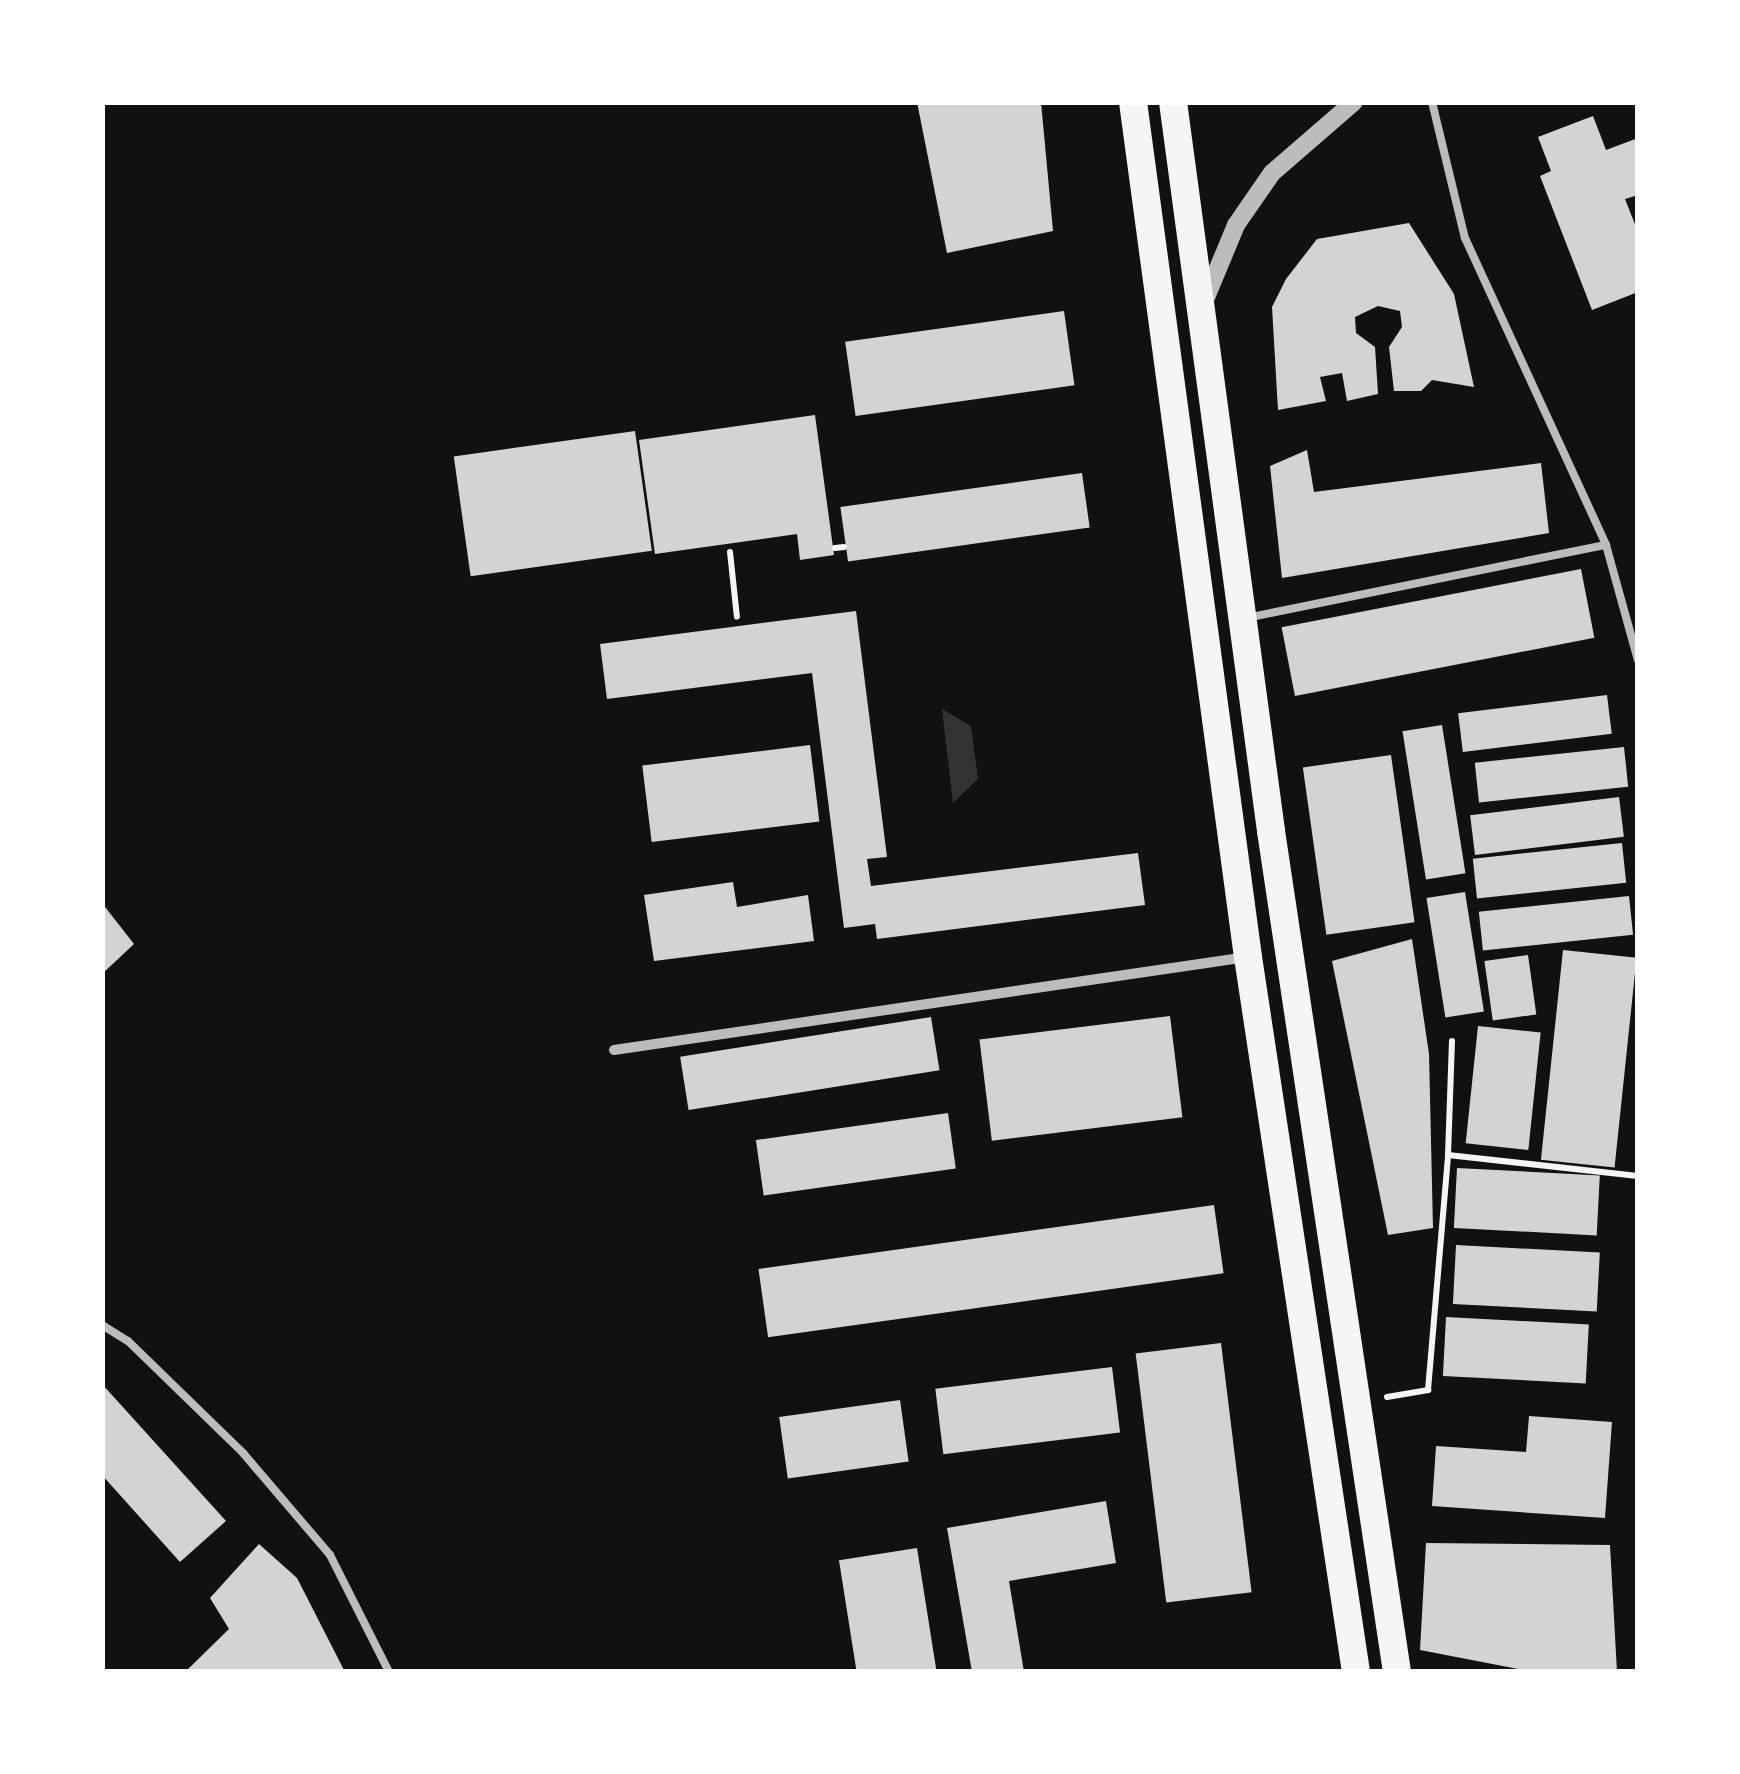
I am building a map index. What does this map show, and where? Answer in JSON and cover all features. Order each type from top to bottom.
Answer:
[{"type":"highway","points":[[1133,102],[1248,957],[1356,1672]]},
{"type":"highway","points":[[1173,102],[1242,619],[1397,1672]]},
{"type":"street","points":[[1200,312],[1236,225],[1272,173],[1354,102]]},
{"type":"street","points":[[614,1050],[1248,957]]},
{"type":"lane","points":[[1432,102],[1465,238],[1606,546],[1638,660]]},
{"type":"lane","points":[[1242,619],[1606,546]]},
{"type":"lane","points":[[102,1324],[128,1341],[243,1453],[330,1555],[389,1672]]},
{"type":"path","points":[[730,552],[737,617]]},
{"type":"path","points":[[1356,1402],[1428,1390],[1448,1155],[1452,1041]]},
{"type":"path","points":[[1448,1155],[1638,1176]]},
{"type":"shaded area","points":[[942,709],[971,726],[978,779],[953,803]]},
{"type":"building","points":[[917,102],[1041,102],[1053,231],[947,253]]},
{"type":"building","points":[[1593,116],[1606,150],[1638,138],[1638,195],[1625,199],[1638,232],[1638,292],[1592,310],[1540,176],[1551,171],[1538,137]]},
{"type":"building","points":[[1409,223],[1454,294],[1474,387],[1432,380],[1421,391],[1394,391],[1389,347],[1402,327],[1400,311],[1378,306],[1355,317],[1356,333],[1375,347],[1378,394],[1347,401],[1342,373],[1320,377],[1326,401],[1278,410],[1272,307],[1286,279],[1317,239]]},
{"type":"building","points":[[1064,311],[1074,385],[856,416],[845,342]]},
{"type":"building","points":[[815,415],[834,555],[800,560],[797,534],[655,554],[639,440]]},
{"type":"building","points":[[635,431],[652,551],[471,576],[454,456]]},
{"type":"building","points":[[1307,450],[1314,492],[1541,463],[1549,533],[1282,578],[1270,466]]},
{"type":"building","points":[[1082,473],[1090,527],[848,561],[840,507]]},
{"type":"building","points":[[1581,569],[1594,638],[1295,696],[1282,627]]},
{"type":"building","points":[[856,611],[887,857],[867,859],[871,886],[1138,853],[1145,905],[877,939],[875,924],[844,928],[812,673],[607,699],[600,644]]},
{"type":"building","points":[[1607,695],[1612,734],[1463,752],[1458,713]]},
{"type":"building","points":[[1442,725],[1465,873],[1426,879],[1402,731]]},
{"type":"building","points":[[810,745],[819,821],[652,842],[642,766]]},
{"type":"building","points":[[1624,747],[1628,787],[1479,802],[1475,763]]},
{"type":"building","points":[[1391,755],[1415,922],[1326,935],[1303,767]]},
{"type":"building","points":[[1619,797],[1624,837],[1475,855],[1470,815]]},
{"type":"building","points":[[1622,843],[1626,883],[1477,898],[1473,859]]},
{"type":"building","points":[[733,882],[737,907],[808,895],[814,941],[654,961],[644,895]]},
{"type":"building","points":[[1465,892],[1484,1012],[1445,1018],[1426,898]]},
{"type":"building","points":[[1629,896],[1633,935],[1483,951],[1479,912]]},
{"type":"building","points":[[102,903],[134,944],[102,974]]},
{"type":"building","points":[[1412,939],[1429,1054],[1433,1228],[1388,1235],[1332,961]]},
{"type":"building","points":[[1563,950],[1637,958],[1615,1168],[1541,1160]]},
{"type":"building","points":[[1528,955],[1536,1014],[1493,1021],[1484,961]]},
{"type":"building","points":[[1170,1016],[1182,1117],[992,1141],[979,1039]]},
{"type":"building","points":[[931,1017],[939,1070],[689,1110],[680,1057]]},
{"type":"building","points":[[1478,1026],[1541,1033],[1528,1150],[1466,1143]]},
{"type":"building","points":[[948,1113],[956,1168],[764,1195],[756,1140]]},
{"type":"building","points":[[1457,1168],[1600,1175],[1597,1235],[1454,1228]]},
{"type":"building","points":[[1214,1205],[1224,1273],[768,1337],[758,1269]]},
{"type":"building","points":[[1456,1245],[1600,1253],[1597,1311],[1453,1304]]},
{"type":"building","points":[[1446,1317],[1589,1324],[1586,1383],[1443,1376]]},
{"type":"building","points":[[1221,1343],[1252,1592],[1166,1603],[1136,1353]]},
{"type":"building","points":[[1112,1367],[1120,1433],[943,1454],[935,1389]]},
{"type":"building","points":[[102,1384],[226,1521],[180,1562],[102,1475]]},
{"type":"building","points":[[900,1400],[909,1461],[788,1478],[779,1417]]},
{"type":"building","points":[[1529,1416],[1612,1422],[1605,1518],[1432,1506],[1436,1446],[1526,1452]]},
{"type":"building","points":[[1106,1501],[1116,1563],[1009,1581],[1024,1672],[972,1672],[947,1528]]},
{"type":"building","points":[[1426,1543],[1610,1545],[1617,1672],[1534,1672],[1420,1650]]},
{"type":"building","points":[[259,1544],[297,1578],[345,1672],[185,1672],[229,1629],[210,1598]]},
{"type":"building","points":[[917,1548],[937,1672],[857,1672],[839,1560]]}]
